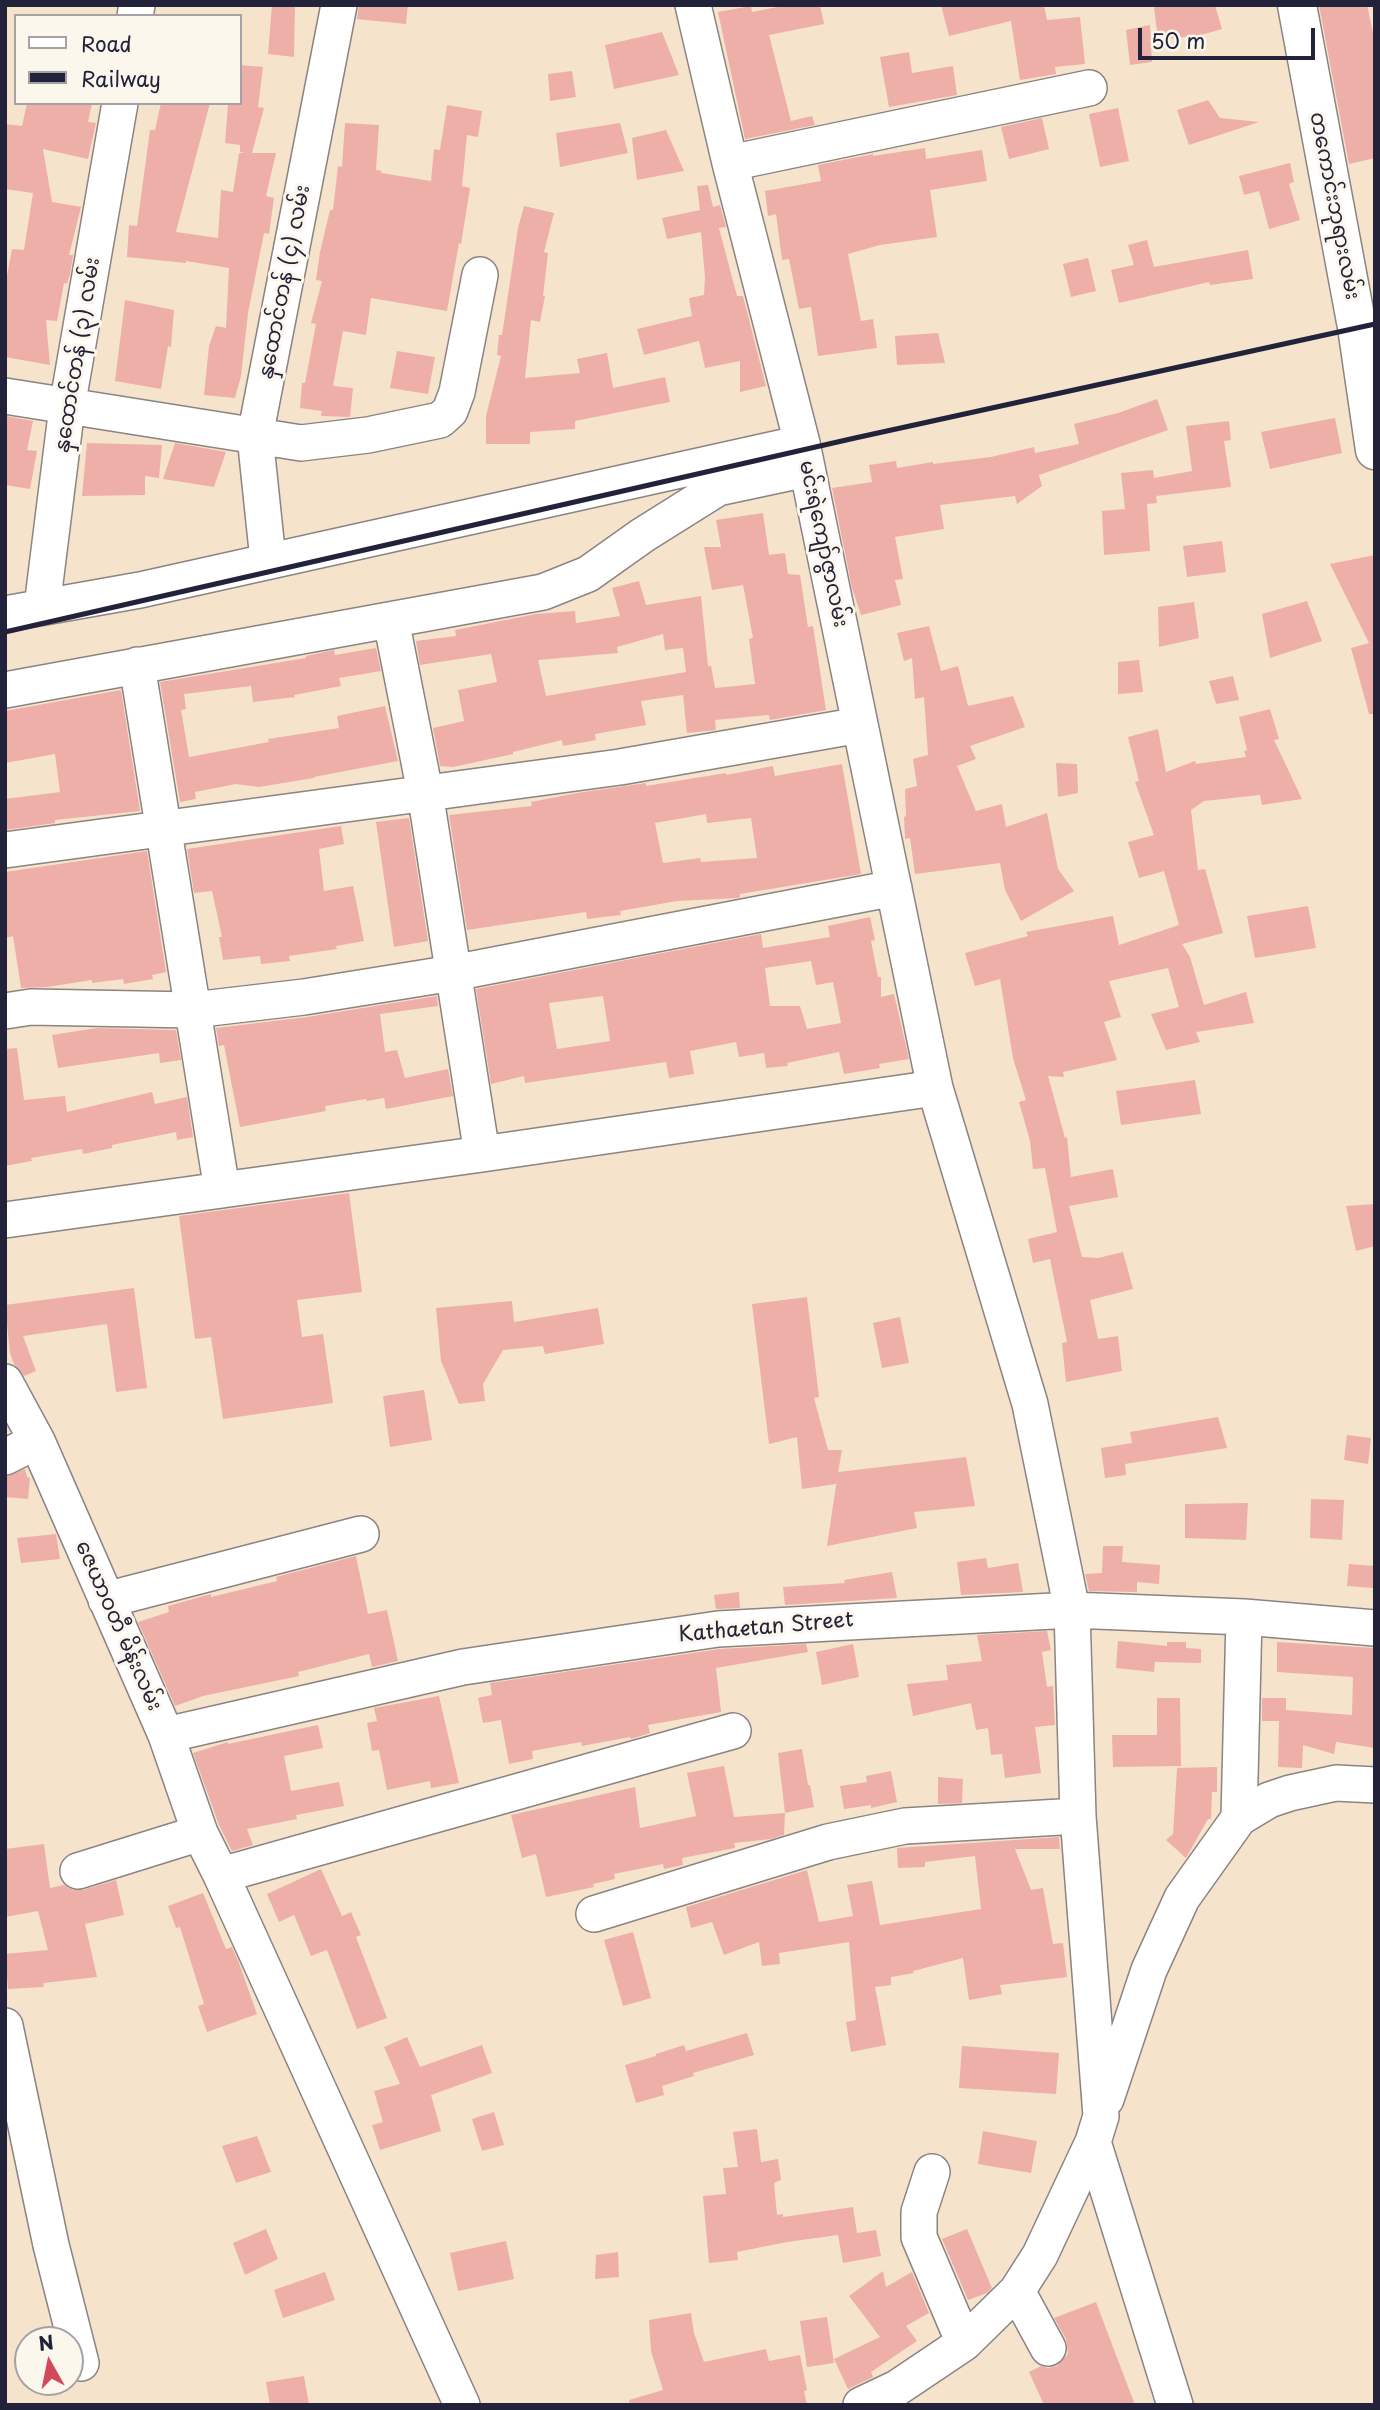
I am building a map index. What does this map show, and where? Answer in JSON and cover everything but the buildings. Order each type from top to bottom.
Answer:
[{"type":"main road","name":"တကောင်းဘုရားလမ်း","points":[[1297,5],[1367,340],[1375,450]]},
{"type":"street","name":"နှထောင်တန် (၄) လမ်း","points":[[268,560],[255,436],[339,5]]},
{"type":"street","name":"မင်းရဲကျော်ဇွာလမ်း","points":[[693,5],[730,163],[805,456],[935,1088],[1030,1404],[1072,1609],[1078,1816],[1090,1962],[1097,2129],[1175,2405]]},
{"type":"street","points":[[730,163],[1089,88]]},
{"type":"street","name":"နှထောင်တန် (၃) လမ်း","points":[[42,607],[67,407],[120,105]]},
{"type":"street","points":[[5,396],[300,443],[368,436],[440,420],[450,411],[457,392],[480,275]]},
{"type":"street","points":[[5,614],[139,590],[268,560],[805,456]]},
{"type":"street","points":[[5,690],[543,592],[588,575],[643,535],[718,488],[805,456]]},
{"type":"street","points":[[391,620],[425,792],[482,1154]]},
{"type":"street","points":[[137,665],[222,1190]]},
{"type":"street","points":[[5,850],[620,767],[860,725]]},
{"type":"street","points":[[5,1011],[31,1007],[194,1010],[304,997],[453,973],[894,888]]},
{"type":"street","points":[[5,1220],[935,1088]]},
{"type":"street","name":"ဇေယာဝတီ မိန်းလမ်း","points":[[5,1382],[37,1441],[166,1735],[200,1833],[462,2405]]},
{"type":"street","points":[[5,1457],[37,1441]]},
{"type":"street","points":[[106,1600],[361,1534]]},
{"type":"street","name":"Kathaetan Street","points":[[166,1735],[463,1667],[718,1629],[1072,1609],[1375,1628]]},
{"type":"street","points":[[1239,1818],[1244,1618]]},
{"type":"street","points":[[221,1875],[733,1731]]},
{"type":"street","points":[[861,2405],[897,2388],[964,2343],[1017,2291],[1040,2255],[1097,2129],[1149,1970],[1182,1898],[1239,1818],[1269,1800],[1290,1793],[1336,1783],[1375,1785]]},
{"type":"street","points":[[594,1914],[828,1842],[905,1826],[1078,1816]]},
{"type":"street","points":[[78,1871],[200,1833]]},
{"type":"street","points":[[1090,1962],[1113,1972],[1126,1974],[1149,1970]]},
{"type":"street","points":[[5,2026],[51,2245],[72,2326]]},
{"type":"street","points":[[932,2172],[919,2212],[919,2237],[964,2343]]},
{"type":"street","points":[[1017,2291],[1048,2348]]},
{"type":"railway","points":[[5,632],[855,438],[1375,324]]}]
